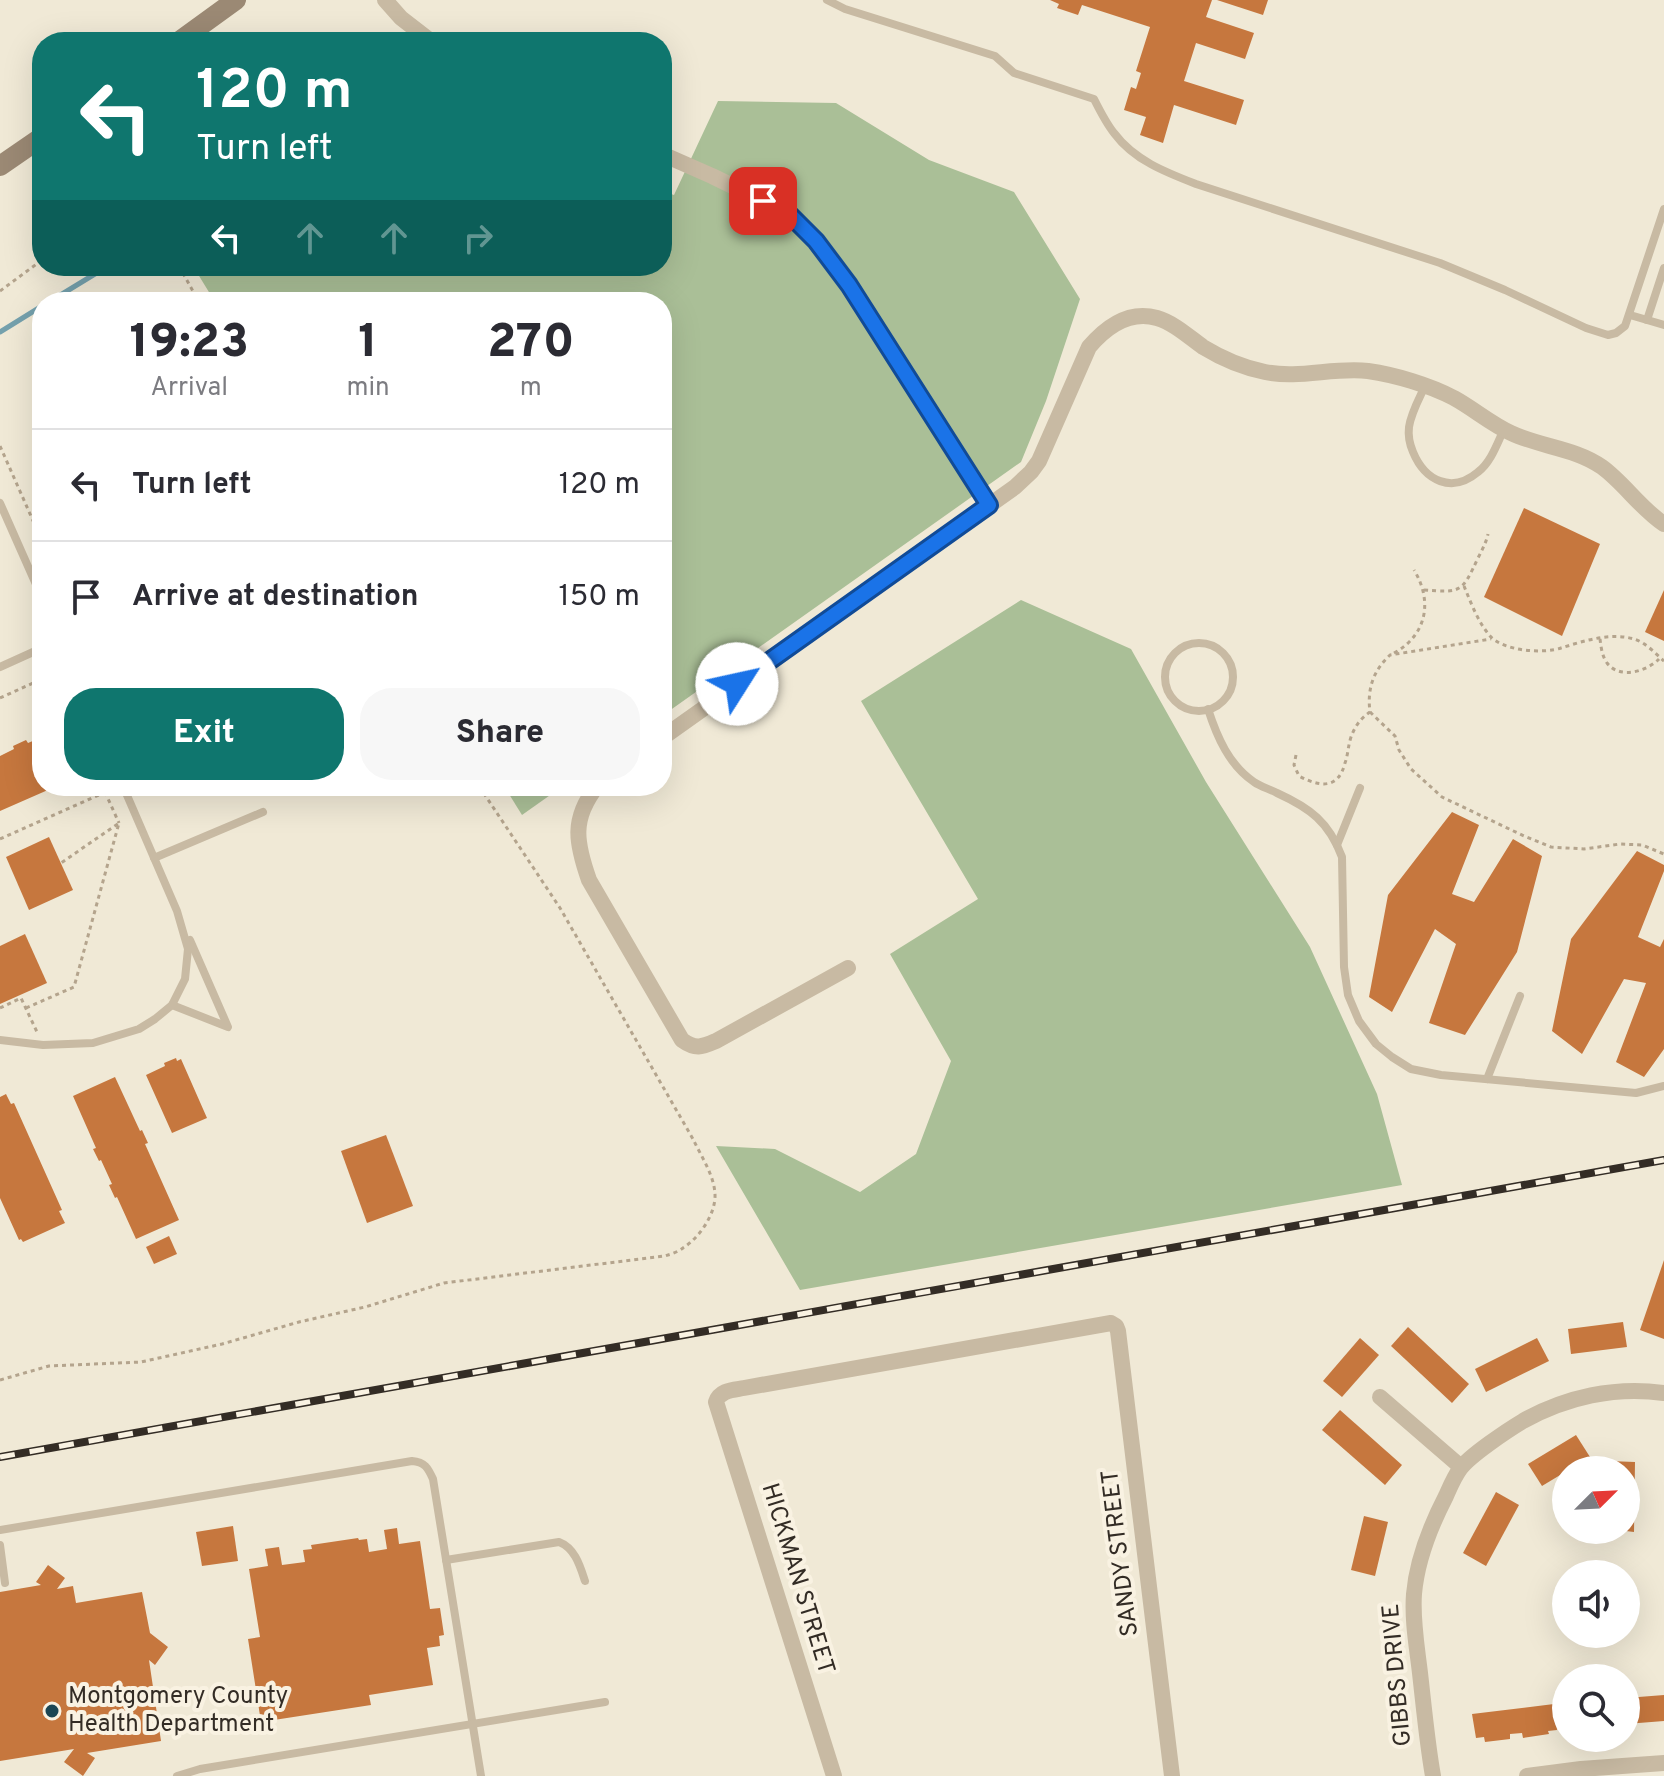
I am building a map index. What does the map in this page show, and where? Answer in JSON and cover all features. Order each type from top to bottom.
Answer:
[{"type":"street","points":[[192,32],[236,0]]},
{"type":"street","points":[[385,0],[419,32]]},
{"type":"street","points":[[0,166],[32,144]]},
{"type":"street","points":[[672,158],[788,213],[816,241],[849,285],[989,505]]},
{"type":"street","points":[[672,731],[1015,487],[1039,461],[1089,347],[1100,333],[1118,321],[1157,318],[1206,349],[1265,372],[1366,371],[1425,386],[1453,398],[1504,429],[1573,452],[1602,467],[1664,524]]},
{"type":"street","points":[[589,796],[579,817],[577,836],[589,880],[682,1040],[691,1047],[704,1047],[716,1041],[848,968]]},
{"type":"street","name":"SANDY STREET","points":[[718,1397],[721,1393],[759,1385],[1111,1323],[1116,1326],[1172,1776]]},
{"type":"street","name":"GIBBS DRIVE","points":[[1433,1776],[1415,1631],[1414,1594],[1425,1540],[1461,1467],[1515,1426],[1559,1404],[1603,1393],[1664,1393]]},
{"type":"street","name":"HICKMAN STREET","points":[[718,1397],[716,1402],[834,1776]]},
{"type":"street","points":[[1380,1397],[1461,1467]]},
{"type":"street","points":[[1527,1776],[1664,1763]]},
{"type":"lane","points":[[827,0],[845,9],[995,56],[1014,73],[1094,99],[1115,134],[1127,146],[1146,162],[1174,175],[1440,263],[1608,335],[1625,326],[1630,315],[1664,209]]},
{"type":"lane","points":[[1647,320],[1664,268]]},
{"type":"lane","points":[[1630,315],[1664,325]]},
{"type":"lane","points":[[1425,386],[1409,429],[1410,445],[1427,475],[1451,483],[1477,474],[1486,465],[1504,429]]},
{"type":"lane","points":[[0,503],[32,575]]},
{"type":"lane","points":[[1192,643],[1214,646],[1223,652],[1233,672],[1229,694],[1222,702],[1208,709],[1190,709],[1180,705],[1167,687],[1167,665],[1173,655],[1192,643]]},
{"type":"lane","points":[[0,667],[32,653]]},
{"type":"lane","points":[[1208,709],[1217,737],[1240,769],[1254,782],[1306,807],[1323,822],[1337,845],[1342,857],[1344,967],[1348,995],[1359,1021],[1376,1044],[1411,1069],[1441,1075],[1636,1093],[1664,1086]]},
{"type":"lane","points":[[1337,845],[1360,788]]},
{"type":"lane","points":[[126,796],[228,1027],[172,1005]]},
{"type":"lane","points":[[154,858],[263,812]]},
{"type":"lane","points":[[0,1040],[43,1045],[93,1043],[147,1024],[172,1005],[185,979],[188,949],[177,911]]},
{"type":"lane","points":[[1487,1079],[1520,996]]},
{"type":"lane","points":[[0,1530],[412,1461],[421,1462],[433,1479],[481,1776]]},
{"type":"lane","points":[[446,1560],[559,1542],[574,1552],[585,1581]]},
{"type":"lane","points":[[0,1545],[5,1583]]},
{"type":"lane","points":[[177,1776],[200,1769],[605,1702]]},
{"type":"path","points":[[0,291],[32,267]]},
{"type":"path","points":[[0,446],[32,518]]},
{"type":"path","points":[[1424,590],[1451,592],[1464,586],[1488,534]]},
{"type":"path","points":[[1414,570],[1424,590],[1424,616],[1409,642],[1380,664],[1368,693],[1370,712],[1395,736],[1399,750],[1411,769],[1442,797],[1551,847],[1584,849],[1620,844],[1642,845],[1664,854]]},
{"type":"path","points":[[1464,586],[1475,613],[1491,639]]},
{"type":"path","points":[[1390,655],[1491,639],[1538,652],[1557,650],[1584,640],[1619,636],[1638,640],[1662,660],[1638,671],[1613,669],[1606,662],[1600,639]]},
{"type":"path","points":[[0,698],[32,684]]},
{"type":"path","points":[[1296,755],[1294,765],[1299,776],[1314,784],[1331,783],[1343,770],[1355,728],[1362,717],[1370,712]]},
{"type":"path","points":[[0,839],[96,796]]},
{"type":"path","points":[[26,1008],[74,987],[119,823],[107,796]]},
{"type":"path","points":[[0,1380],[49,1366],[141,1362],[365,1307],[444,1283],[665,1256],[683,1248],[701,1231],[712,1211],[715,1194],[710,1174],[693,1139],[560,908],[486,796]]},
{"type":"path","points":[[61,863],[119,823]]},
{"type":"path","points":[[0,1008],[21,998],[43,1045]]},
{"type":"green space","points":[[718,101],[836,103],[929,160],[1014,192],[1080,299],[1046,401],[1021,462],[672,709],[672,292],[209,292],[199,276],[672,276],[674,195]]},
{"type":"green space","points":[[1021,600],[1131,649],[1206,782],[1310,947],[1377,1094],[1402,1185],[800,1290],[716,1146],[775,1149],[860,1192],[916,1154],[951,1061],[890,954],[978,899],[861,701]]},
{"type":"green space","points":[[510,796],[549,796],[522,815]]},
{"type":"building","points":[[1050,0],[1212,0],[1206,17],[1254,33],[1245,59],[1196,43],[1184,81],[1244,100],[1236,125],[1174,105],[1163,143],[1140,135],[1146,117],[1124,110],[1131,87],[1136,89],[1141,73],[1136,71],[1150,27],[1082,5],[1078,15],[1057,8],[1059,4]]},
{"type":"building","points":[[1217,0],[1268,0],[1263,15]]},
{"type":"building","points":[[1524,508],[1600,544],[1562,636],[1484,597]]},
{"type":"building","points":[[1664,590],[1664,641],[1645,632]]},
{"type":"building","points":[[26,740],[28,743],[32,741],[34,796],[0,811],[0,756],[14,749],[13,746]]},
{"type":"building","points":[[1452,812],[1479,825],[1452,894],[1474,902],[1513,839],[1542,856],[1517,952],[1465,1035],[1429,1023],[1456,944],[1435,929],[1392,1012],[1369,997],[1388,895]]},
{"type":"building","points":[[49,837],[73,890],[29,910],[6,857]]},
{"type":"building","points":[[1637,851],[1664,865],[1638,937],[1660,947],[1664,939],[1664,1049],[1644,1077],[1616,1062],[1646,983],[1624,979],[1582,1054],[1552,1031],[1571,939]]},
{"type":"building","points":[[25,934],[47,983],[0,1004],[0,946]]},
{"type":"building","points":[[176,1058],[177,1061],[181,1059],[207,1118],[172,1133],[146,1075]]},
{"type":"building","points":[[115,1077],[148,1143],[145,1144],[179,1220],[136,1239],[109,1185],[112,1184],[101,1160],[93,1149],[96,1148],[73,1096]]},
{"type":"building","points":[[6,1094],[11,1104],[14,1103],[65,1223],[23,1242],[19,1240],[0,1198],[0,1097]]},
{"type":"building","points":[[386,1135],[413,1206],[367,1223],[341,1151]]},
{"type":"building","points":[[169,1236],[177,1254],[154,1264],[146,1247]]},
{"type":"building","points":[[1664,1260],[1664,1339],[1640,1330]]},
{"type":"building","points":[[1623,1322],[1627,1347],[1571,1354],[1568,1329]]},
{"type":"building","points":[[1408,1327],[1469,1384],[1452,1403],[1391,1346]]},
{"type":"building","points":[[1360,1338],[1379,1355],[1342,1397],[1323,1381]]},
{"type":"building","points":[[1537,1338],[1549,1361],[1486,1392],[1475,1369]]},
{"type":"building","points":[[1340,1410],[1402,1465],[1385,1485],[1322,1430]]},
{"type":"building","points":[[1576,1435],[1589,1456],[1552,1456],[1552,1480],[1542,1486],[1528,1464]]},
{"type":"building","points":[[1496,1492],[1519,1505],[1486,1566],[1463,1553]]},
{"type":"building","points":[[1364,1516],[1388,1522],[1375,1576],[1351,1570]]},
{"type":"building","points":[[233,1526],[238,1561],[202,1566],[196,1532]]},
{"type":"building","points":[[397,1528],[399,1544],[420,1541],[430,1609],[440,1608],[444,1635],[439,1636],[440,1646],[427,1648],[433,1685],[369,1695],[371,1705],[261,1722],[248,1639],[260,1637],[249,1569],[268,1566],[265,1549],[279,1547],[282,1565],[305,1562],[303,1550],[312,1549],[311,1545],[358,1538],[367,1539],[369,1552],[387,1549],[384,1530]]},
{"type":"building","points":[[48,1565],[65,1578],[57,1589],[73,1586],[76,1603],[142,1592],[150,1633],[168,1647],[155,1665],[149,1660],[161,1741],[87,1753],[95,1758],[83,1776],[64,1762],[74,1749],[0,1761],[0,1592],[41,1585],[36,1582]]},
{"type":"building","points":[[1664,1695],[1664,1721],[1640,1723],[1640,1697]]},
{"type":"building","points":[[1552,1704],[1552,1731],[1548,1731],[1549,1734],[1523,1738],[1522,1733],[1510,1734],[1510,1739],[1485,1742],[1484,1737],[1476,1738],[1472,1714]]},
{"type":"waterway","points":[[65,292],[92,276]]},
{"type":"waterway","points":[[0,332],[32,312]]},
{"type":"railway","points":[[0,1457],[1664,1160]]},
{"type":"place","name":"Montgomery County Health Department","points":[[52,1711]]},
{"type":"route","points":[[737,684],[989,505],[849,285],[816,241],[788,213],[763,201]]}]
